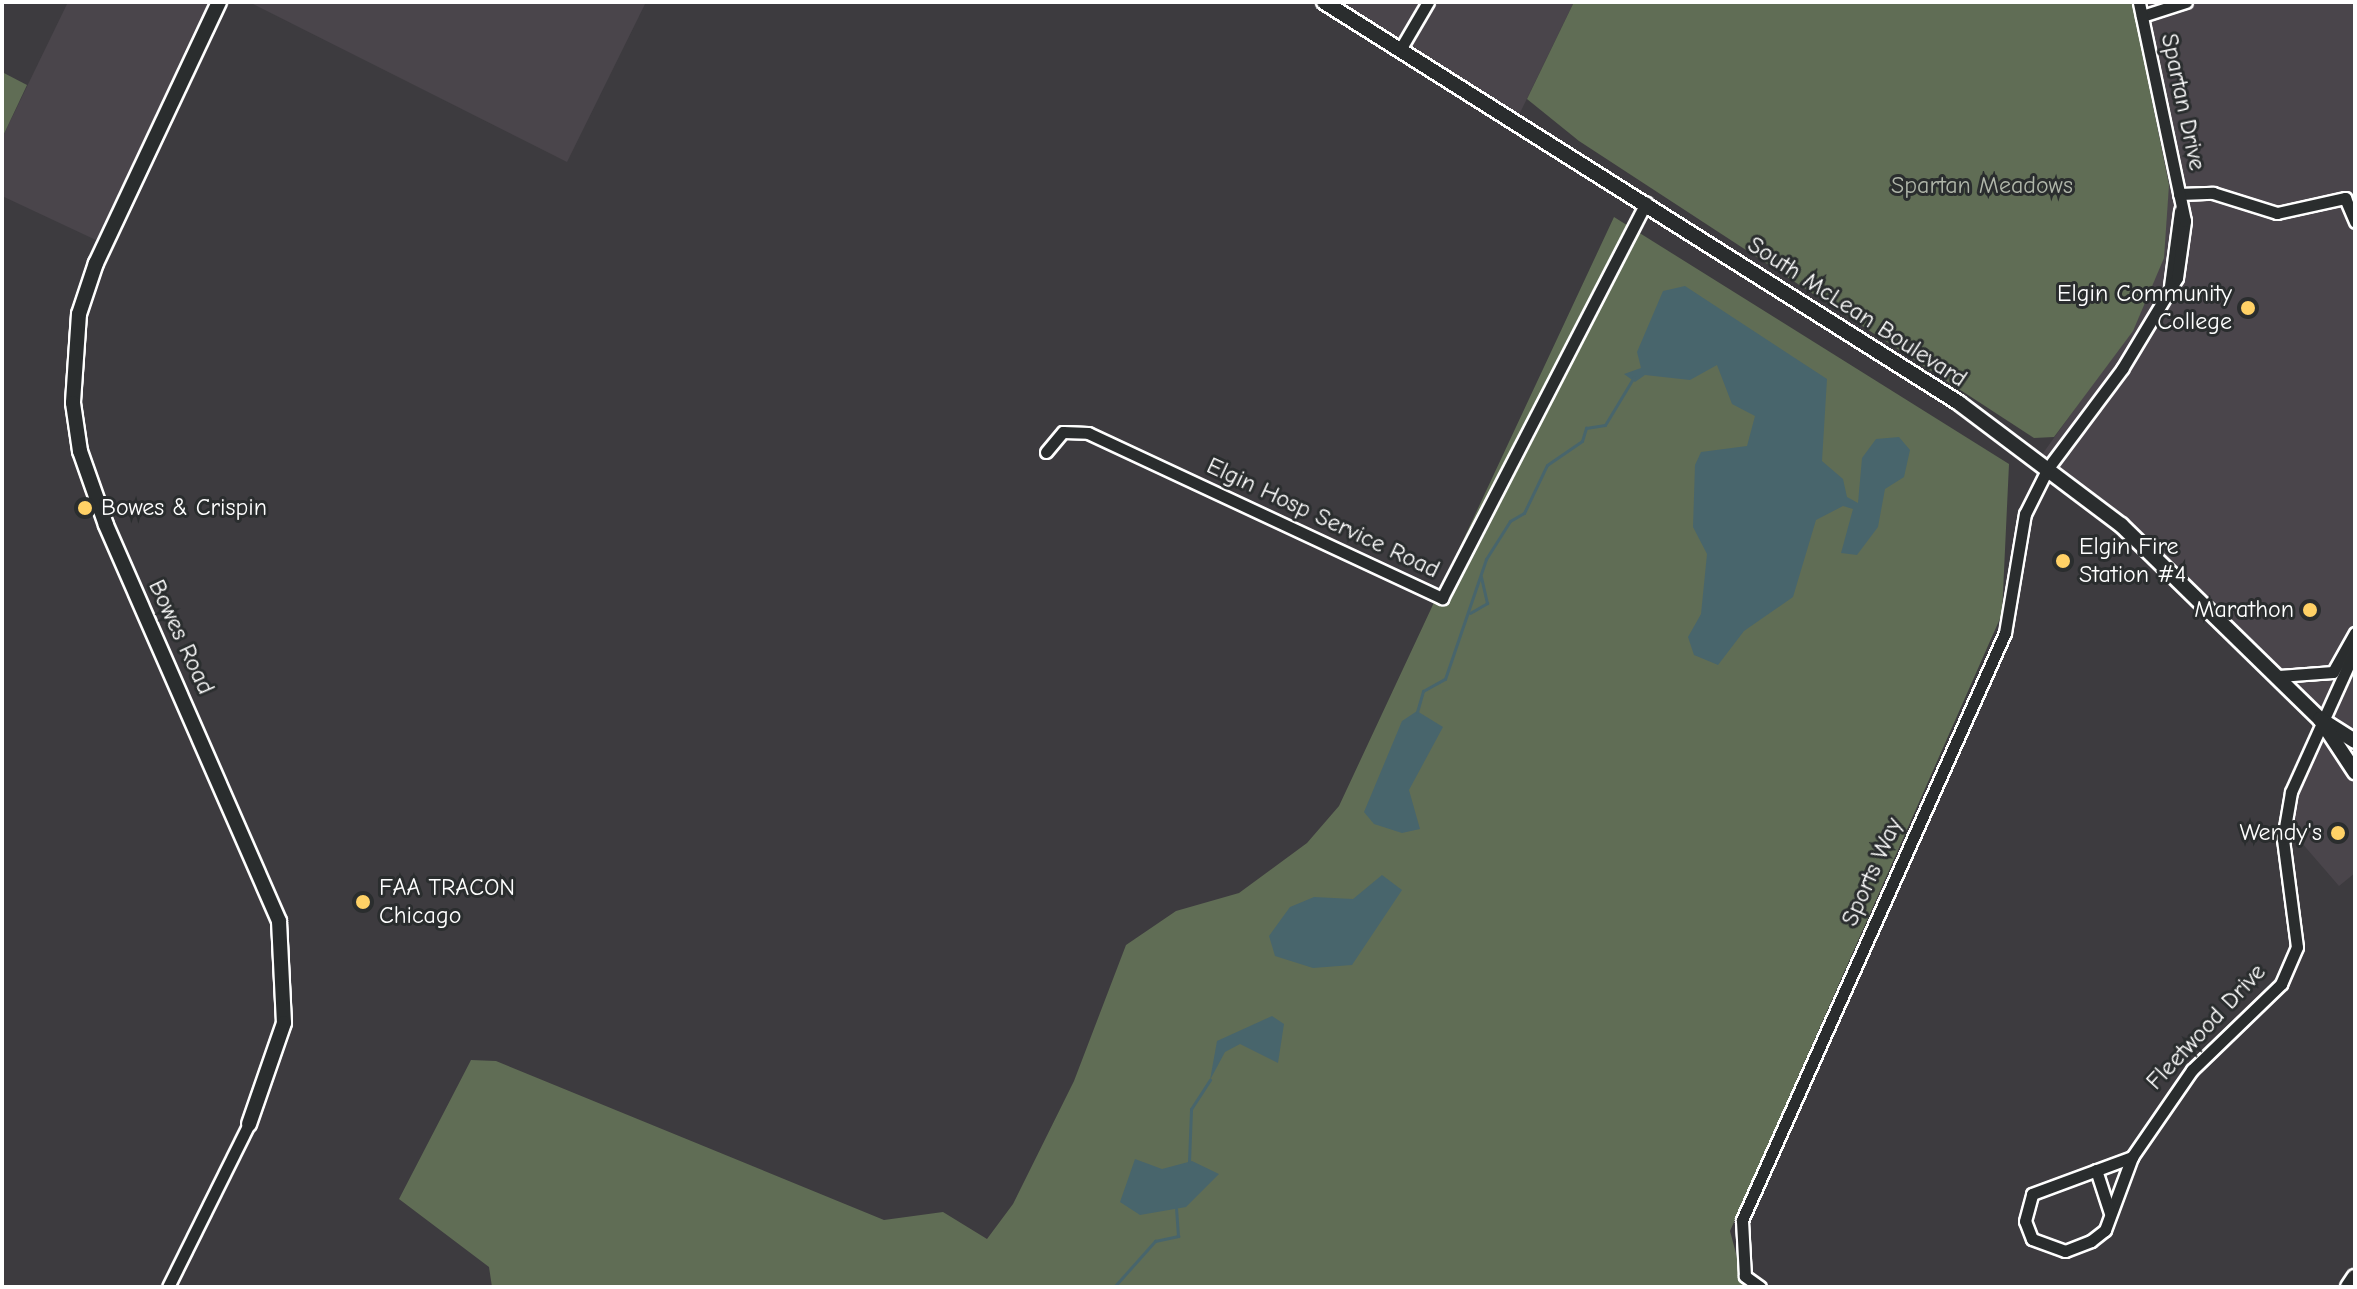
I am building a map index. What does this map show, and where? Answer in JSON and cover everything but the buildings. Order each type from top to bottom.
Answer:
[{"type":"highway","points":[[2349,1287],[2355,1278]]},
{"type":"main road","name":"Bowes Road","points":[[219,2],[96,263],[79,314],[73,403],[80,451],[106,525],[279,921],[284,1023],[249,1124]]},
{"type":"main road","name":"South McLean Boulevard","points":[[1324,2],[1646,202],[2048,468],[2121,525],[2279,676],[2320,719],[2355,772]]},
{"type":"main road","name":"South McLean Boulevard","points":[[2320,719],[2355,741]]},
{"type":"street","points":[[1401,48],[1428,2]]},
{"type":"street","name":"Spartan Drive","points":[[2048,468],[2122,369],[2170,286],[2185,221],[2180,211],[2139,2]]},
{"type":"street","points":[[2142,16],[2186,2]]},
{"type":"street","points":[[2179,194],[2213,193],[2277,213],[2345,198],[2355,222]]},
{"type":"street","name":"Elgin Hosp Service Road","points":[[1046,452],[1063,432],[1088,433],[1442,598],[1646,202]]},
{"type":"street","name":"Sports Way","points":[[1760,1287],[1745,1276],[1742,1220],[2005,633],[2025,514],[2048,468]]},
{"type":"street","points":[[2279,676],[2333,672],[2355,633]]},
{"type":"street","name":"Fleetwood Drive","points":[[2110,1213],[2132,1157],[2192,1070],[2281,984],[2297,947],[2283,839],[2291,792],[2320,719],[2355,650]]},
{"type":"street","name":"Bowes Road","points":[[168,1287],[249,1124]]},
{"type":"street","points":[[2096,1170],[2110,1213],[2091,1241],[2065,1251],[2032,1239],[2025,1221],[2032,1194],[2044,1185],[2132,1157]]},
{"type":"shaded area","points":[[68,2],[213,2],[98,241],[2,196],[2,138]]},
{"type":"shaded area","points":[[249,2],[646,2],[567,162]]},
{"type":"shaded area","points":[[1326,2],[1574,2],[1518,117]]},
{"type":"shaded area","name":"Elgin Community College","points":[[2128,2],[2355,2],[2355,642],[2319,715],[2041,456],[2122,343]]},
{"type":"shaded area","points":[[2355,655],[2355,739],[2323,718]]},
{"type":"shaded area","points":[[2320,725],[2355,776],[2355,873],[2339,886],[2288,827]]},
{"type":"green space","name":"Spartan Meadows","points":[[1574,2],[2132,2],[2169,185],[2164,258],[2133,331],[2054,437],[2034,438],[1579,141],[1527,99]]},
{"type":"green space","points":[[2,72],[27,85],[2,138]]},
{"type":"green space","points":[[1614,217],[2009,464],[2002,614],[1730,1231],[1745,1287],[492,1287],[489,1267],[399,1199],[471,1060],[496,1061],[884,1220],[943,1212],[987,1239],[1013,1204],[1074,1081],[1126,945],[1176,911],[1239,893],[1307,843],[1339,806]]},
{"type":"water","points":[[1685,286],[1827,379],[1822,461],[1843,479],[1847,497],[1858,503],[1862,458],[1876,439],[1899,437],[1910,450],[1904,477],[1885,489],[1878,527],[1857,555],[1841,553],[1853,509],[1843,506],[1816,520],[1793,597],[1744,631],[1718,665],[1694,655],[1688,637],[1701,614],[1707,554],[1693,527],[1695,465],[1701,452],[1747,446],[1755,416],[1732,404],[1717,365],[1690,380],[1645,375],[1635,382],[1624,374],[1641,368],[1637,352],[1663,291]]},
{"type":"water","points":[[1417,711],[1443,727],[1409,790],[1420,829],[1402,833],[1374,824],[1364,812],[1402,721]]},
{"type":"water","points":[[1382,875],[1402,890],[1352,965],[1313,968],[1275,956],[1269,936],[1290,907],[1314,897],[1353,899]]},
{"type":"water","points":[[1272,1016],[1284,1024],[1278,1063],[1240,1044],[1225,1052],[1210,1080],[1217,1041]]},
{"type":"water","points":[[1135,1159],[1162,1169],[1192,1161],[1219,1174],[1186,1207],[1140,1215],[1120,1202]]},
{"type":"waterway","points":[[1417,712],[1423,691],[1445,679],[1486,559],[1510,521],[1524,513],[1547,465],[1582,441],[1586,428],[1605,425],[1634,377]]},
{"type":"waterway","points":[[1470,613],[1487,603],[1481,577]]},
{"type":"waterway","points":[[1189,1162],[1191,1109],[1210,1080]]},
{"type":"waterway","points":[[1114,1287],[1155,1241],[1178,1236],[1176,1209]]},
{"type":"place","name":"Elgin Community College","points":[[2248,308]]},
{"type":"place","name":"Bowes & Crispin","points":[[85,508]]},
{"type":"place","name":"Elgin Fire Station #4","points":[[2063,561]]},
{"type":"place","name":"Marathon","points":[[2310,610]]},
{"type":"place","name":"Wendy's","points":[[2338,833]]},
{"type":"place","name":"FAA TRACON Chicago","points":[[363,902]]}]
